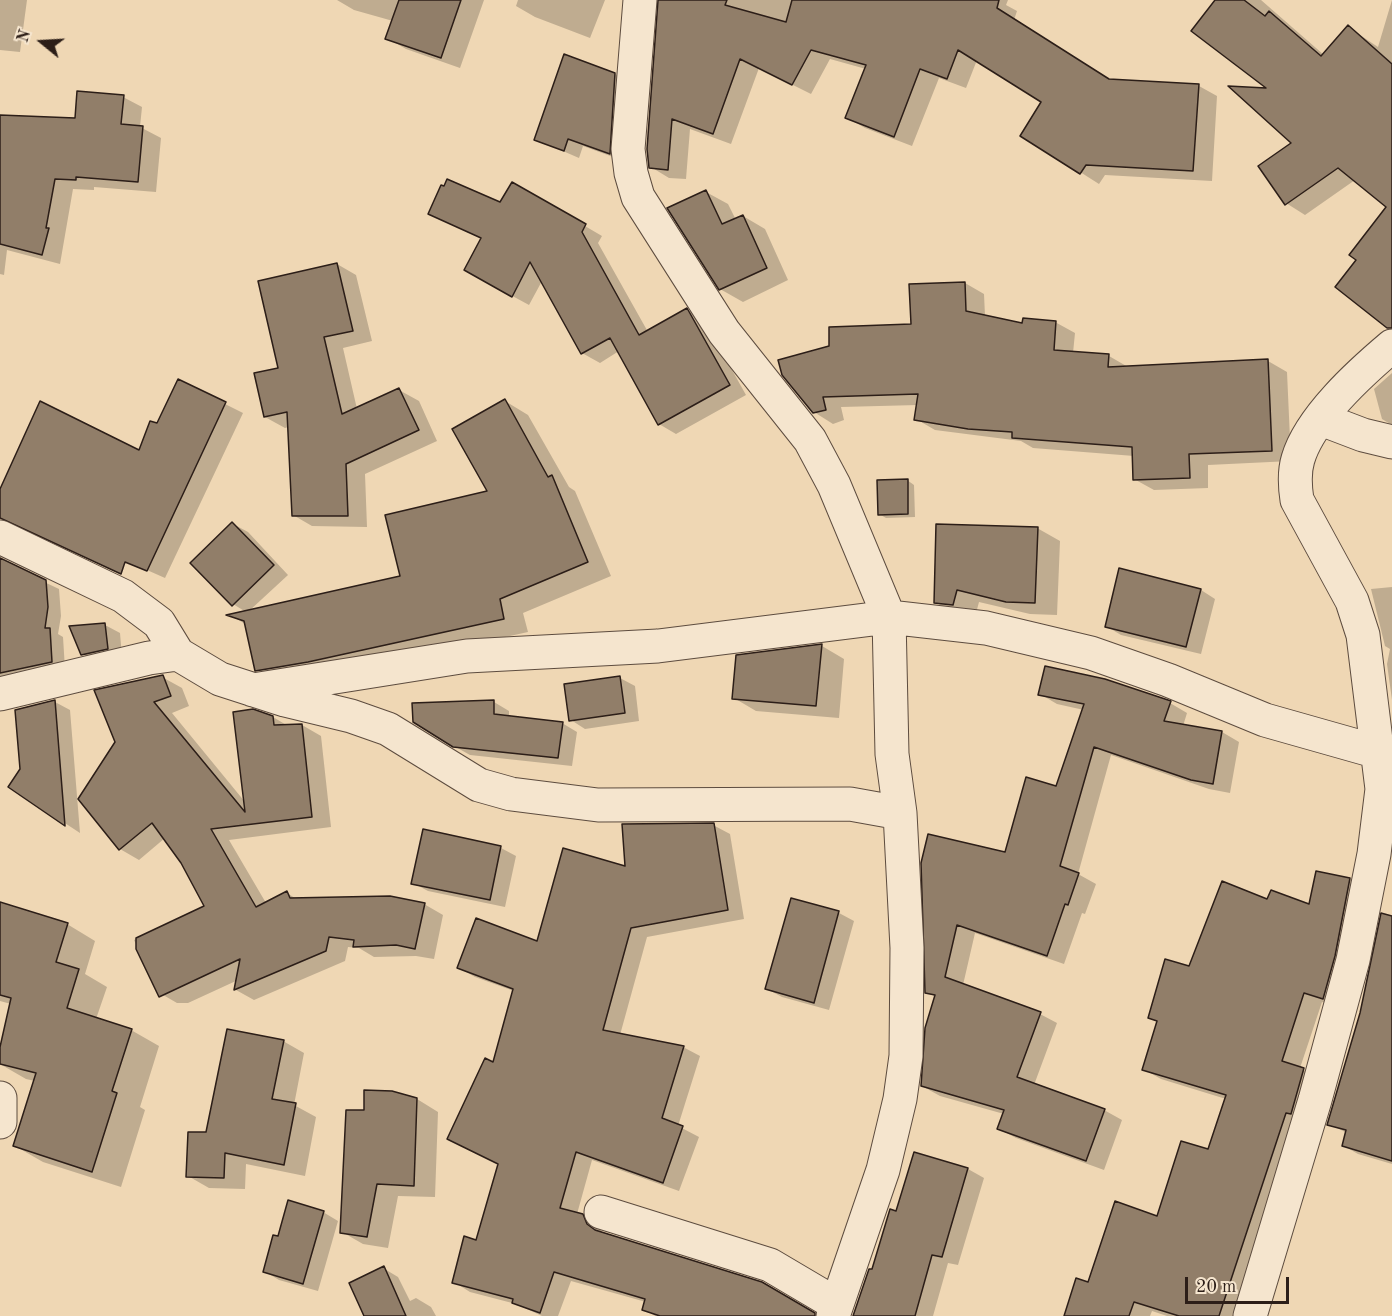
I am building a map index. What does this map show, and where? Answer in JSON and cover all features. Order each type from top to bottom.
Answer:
[{"type":"street","points":[[601,1212],[770,1265],[835,1310],[884,1170],[900,1099],[906,1056],[907,948],[900,813],[892,754],[889,617],[834,485],[810,440],[724,332],[638,197],[631,172],[628,148],[640,0]]},
{"type":"street","points":[[1250,1316],[1315,1100],[1353,960],[1387,791],[1378,752],[1364,635],[1352,602],[1297,500],[1294,483],[1297,459],[1321,418],[1351,384],[1392,346]]},
{"type":"street","points":[[1321,418],[1363,435],[1392,442]]},
{"type":"street","points":[[0,537],[130,601],[159,623],[178,654],[220,679],[351,716],[388,729],[479,785],[511,794],[598,805],[850,804],[900,813]]},
{"type":"street","points":[[253,690],[467,656],[658,646],[889,617],[986,628],[1091,653],[1168,680],[1265,720],[1378,752]]},
{"type":"street","points":[[0,694],[149,658],[178,654]]},
{"type":"street","points":[[0,1098],[0,1122]]},
{"type":"building","points":[[399,0],[461,0],[441,58],[385,39]]},
{"type":"building","points":[[658,0],[727,0],[725,5],[786,22],[792,0],[999,0],[997,8],[1109,79],[1199,84],[1193,171],[1086,165],[1080,174],[1020,136],[1041,102],[958,50],[947,79],[920,69],[894,137],[845,118],[866,65],[811,50],[792,85],[740,59],[713,134],[672,119],[668,170],[649,168],[647,149]]},
{"type":"building","points":[[1215,0],[1244,0],[1265,16],[1269,11],[1321,56],[1348,25],[1392,64],[1392,328],[1387,328],[1335,287],[1356,260],[1349,255],[1386,207],[1338,168],[1285,205],[1258,166],[1291,143],[1228,86],[1266,88],[1191,31]]},
{"type":"building","points":[[564,54],[615,73],[610,154],[568,139],[564,151],[534,140]]},
{"type":"building","points":[[77,91],[124,95],[121,124],[143,126],[138,182],[76,177],[76,180],[55,179],[46,228],[49,228],[42,255],[0,244],[0,115],[75,118]]},
{"type":"building","points":[[447,179],[500,202],[512,182],[586,224],[582,232],[639,335],[687,308],[730,385],[658,425],[610,338],[581,354],[530,262],[512,297],[464,270],[481,238],[428,214],[441,185],[444,186]]},
{"type":"building","points":[[706,190],[722,224],[743,215],[767,268],[719,290],[667,208]]},
{"type":"building","points":[[337,263],[353,331],[324,337],[342,414],[399,388],[419,430],[346,464],[348,516],[292,516],[287,412],[264,417],[254,373],[278,368],[258,281]]},
{"type":"building","points":[[965,282],[966,311],[1022,323],[1023,318],[1056,321],[1054,350],[1109,354],[1108,367],[1268,359],[1272,451],[1189,454],[1190,478],[1133,480],[1132,447],[1012,438],[1012,432],[968,429],[914,420],[918,394],[823,397],[826,410],[813,413],[782,375],[778,360],[829,346],[829,327],[911,324],[909,284]]},
{"type":"building","points":[[178,379],[226,402],[147,571],[125,562],[121,574],[0,518],[0,489],[40,401],[139,450],[150,421],[157,423]]},
{"type":"building","points":[[505,399],[548,477],[552,475],[588,562],[500,599],[504,619],[308,662],[255,671],[244,621],[226,615],[400,576],[385,515],[487,491],[452,429]]},
{"type":"building","points":[[908,479],[908,514],[878,515],[877,480]]},
{"type":"building","points":[[232,522],[274,565],[232,606],[190,563]]},
{"type":"building","points":[[936,524],[1038,527],[1035,603],[1006,602],[957,590],[953,605],[934,603]]},
{"type":"building","points":[[0,558],[46,580],[48,607],[45,628],[50,628],[52,662],[0,673]]},
{"type":"building","points":[[1119,568],[1201,589],[1186,647],[1105,627]]},
{"type":"building","points":[[105,623],[108,649],[81,655],[69,626]]},
{"type":"building","points":[[822,644],[816,706],[732,699],[736,655]]},
{"type":"building","points":[[1045,666],[1105,679],[1171,701],[1164,721],[1222,731],[1213,784],[1191,780],[1094,747],[1060,866],[1079,873],[1068,905],[1065,904],[1047,956],[957,925],[945,977],[1041,1012],[1017,1077],[1105,1109],[1086,1161],[997,1129],[1004,1110],[921,1086],[925,1028],[935,995],[925,993],[921,863],[928,834],[1005,852],[1026,777],[1056,786],[1084,704],[1038,695]]},
{"type":"building","points":[[163,675],[171,696],[154,702],[245,812],[233,712],[253,709],[273,716],[274,725],[302,724],[312,817],[211,829],[256,907],[287,891],[290,898],[390,896],[425,903],[415,949],[396,945],[353,947],[354,940],[329,937],[326,951],[234,990],[240,959],[159,997],[136,949],[136,938],[204,906],[181,863],[152,823],[119,850],[78,799],[115,742],[94,690]]},
{"type":"building","points":[[620,676],[625,713],[569,721],[564,684]]},
{"type":"building","points":[[55,700],[65,826],[8,787],[20,769],[15,710]]},
{"type":"building","points":[[494,700],[494,714],[563,722],[558,758],[453,747],[413,722],[412,703]]},
{"type":"building","points":[[714,823],[728,910],[631,928],[603,1030],[684,1046],[662,1118],[683,1126],[663,1183],[576,1152],[560,1208],[583,1214],[587,1224],[595,1230],[762,1282],[815,1313],[815,1316],[660,1316],[642,1310],[645,1299],[554,1272],[540,1313],[512,1303],[513,1299],[452,1283],[464,1236],[476,1240],[498,1164],[447,1139],[485,1058],[493,1062],[513,989],[457,968],[476,918],[537,941],[563,848],[625,866],[622,824]]},
{"type":"building","points":[[423,829],[501,846],[490,900],[411,884]]},
{"type":"building","points":[[1316,871],[1350,878],[1335,956],[1323,999],[1304,993],[1282,1061],[1304,1068],[1291,1114],[1286,1113],[1219,1316],[1179,1316],[1134,1302],[1129,1316],[1064,1316],[1076,1278],[1088,1282],[1115,1201],[1157,1216],[1181,1141],[1208,1149],[1226,1095],[1142,1070],[1157,1021],[1148,1018],[1165,959],[1189,966],[1222,881],[1267,899],[1271,890],[1309,904]]},
{"type":"building","points":[[791,898],[839,911],[814,1003],[765,989]]},
{"type":"building","points":[[0,902],[68,923],[56,962],[79,969],[67,1008],[132,1029],[112,1091],[117,1093],[92,1172],[13,1146],[36,1073],[0,1064],[0,1047],[11,998],[0,995]]},
{"type":"building","points":[[1381,913],[1392,916],[1392,1161],[1342,1146],[1346,1130],[1327,1125],[1360,1013]]},
{"type":"building","points":[[227,1029],[284,1040],[272,1099],[296,1103],[284,1165],[225,1153],[224,1178],[186,1177],[188,1132],[206,1132]]},
{"type":"building","points":[[364,1090],[392,1091],[417,1098],[414,1186],[377,1184],[367,1237],[340,1233],[346,1110],[364,1110]]},
{"type":"building","points":[[914,1152],[968,1168],[942,1257],[932,1255],[915,1316],[853,1316],[869,1269],[872,1269],[890,1209],[896,1211]]},
{"type":"building","points":[[288,1200],[324,1211],[303,1284],[263,1272],[273,1235],[278,1236]]},
{"type":"building","points":[[384,1266],[406,1316],[364,1316],[349,1283]]}]
